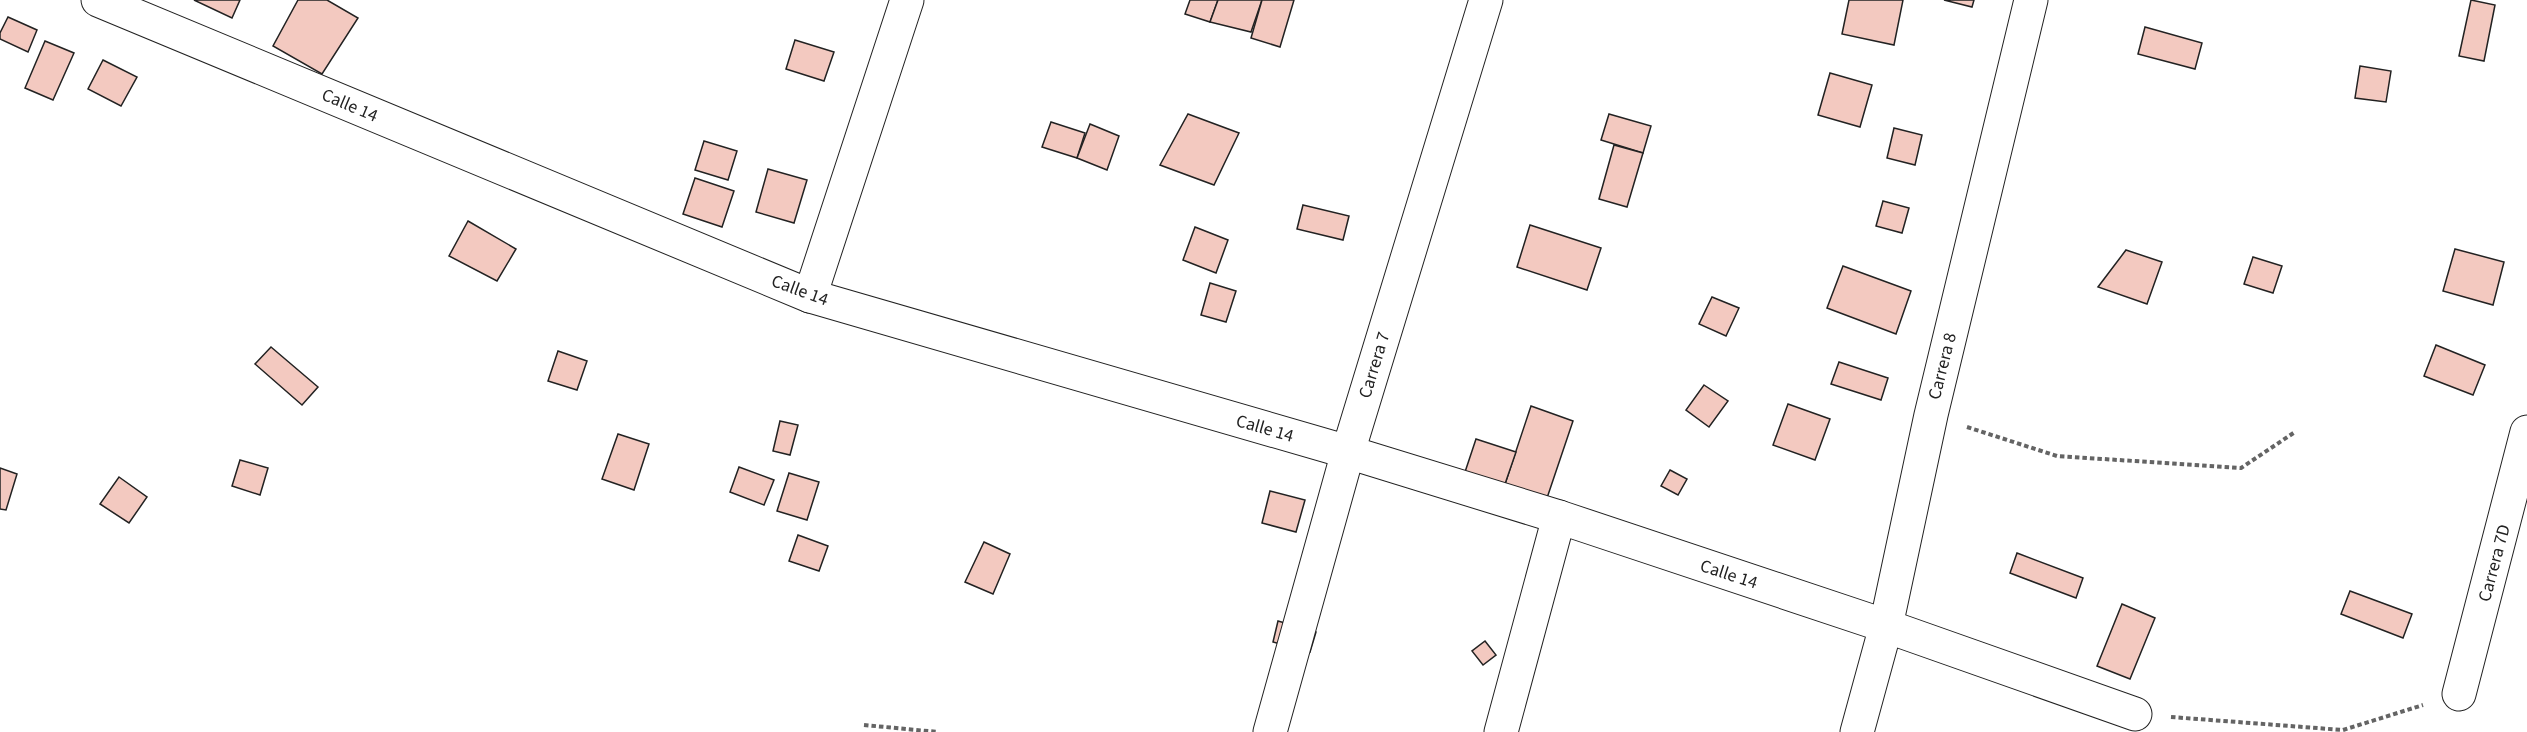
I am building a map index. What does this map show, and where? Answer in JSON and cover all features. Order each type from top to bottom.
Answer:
[{"type":"street","name":"Calle 14","points":[[98,0],[810,296],[1348,452],[1559,517],[1886,626],[2135,714]]},
{"type":"street","points":[[810,296],[907,0]]},
{"type":"street","name":"Carrera 7","points":[[1270,732],[1348,452],[1486,0]]},
{"type":"street","name":"Carrera 8","points":[[1857,732],[1886,626],[1930,415],[2031,0]]},
{"type":"street","name":"Carrera 7D","points":[[2459,694],[2527,432]]},
{"type":"street","points":[[1501,732],[1559,517]]},
{"type":"path","points":[[1930,415],[2057,456],[2241,468],[2295,432]]},
{"type":"path","points":[[2135,714],[2343,730],[2459,694]]},
{"type":"path","points":[[864,725],[938,732]]},
{"type":"building","points":[[194,0],[240,0],[232,18]]},
{"type":"building","points":[[298,0],[327,0],[358,18],[322,74],[273,46]]},
{"type":"building","points":[[1190,0],[1218,0],[1210,22],[1185,14]]},
{"type":"building","points":[[1218,0],[1262,0],[1251,32],[1210,22]]},
{"type":"building","points":[[1262,0],[1294,0],[1280,47],[1251,38]]},
{"type":"building","points":[[1849,0],[1903,0],[1894,45],[1842,34]]},
{"type":"building","points":[[1944,0],[1974,0],[1972,7]]},
{"type":"building","points":[[2471,0],[2495,5],[2484,61],[2459,56]]},
{"type":"building","points":[[8,17],[37,30],[28,52],[0,39],[0,33]]},
{"type":"building","points":[[2145,27],[2202,43],[2195,69],[2138,54]]},
{"type":"building","points":[[795,40],[834,52],[824,81],[786,69]]},
{"type":"building","points":[[45,41],[74,53],[53,100],[25,88]]},
{"type":"building","points":[[103,60],[137,77],[121,106],[88,89]]},
{"type":"building","points":[[2360,66],[2391,71],[2386,102],[2355,98]]},
{"type":"building","points":[[1830,73],[1872,85],[1860,127],[1818,115]]},
{"type":"building","points":[[1188,114],[1239,133],[1214,185],[1160,165]]},
{"type":"building","points":[[1609,114],[1651,126],[1643,153],[1601,140]]},
{"type":"building","points":[[1051,122],[1085,133],[1077,158],[1042,147]]},
{"type":"building","points":[[1090,124],[1119,136],[1107,170],[1077,158]]},
{"type":"building","points":[[1894,128],[1922,135],[1915,165],[1887,158]]},
{"type":"building","points":[[704,141],[737,151],[728,180],[695,170]]},
{"type":"building","points":[[1614,145],[1643,153],[1627,207],[1599,199]]},
{"type":"building","points":[[768,169],[807,180],[794,223],[756,212]]},
{"type":"building","points":[[695,178],[734,191],[722,227],[683,214]]},
{"type":"building","points":[[1883,201],[1909,208],[1902,233],[1876,226]]},
{"type":"building","points":[[1303,205],[1349,216],[1343,240],[1297,229]]},
{"type":"building","points":[[468,221],[516,249],[497,281],[449,256]]},
{"type":"building","points":[[1530,225],[1601,248],[1587,290],[1517,267]]},
{"type":"building","points":[[1195,227],[1228,240],[1216,273],[1183,260]]},
{"type":"building","points":[[2455,249],[2504,262],[2493,305],[2443,291]]},
{"type":"building","points":[[2126,250],[2162,262],[2147,304],[2098,287]]},
{"type":"building","points":[[2253,257],[2282,266],[2273,293],[2244,284]]},
{"type":"building","points":[[1843,266],[1911,291],[1896,334],[1827,308]]},
{"type":"building","points":[[1210,283],[1236,291],[1226,322],[1201,315]]},
{"type":"building","points":[[1712,297],[1739,308],[1726,336],[1699,324]]},
{"type":"building","points":[[2436,345],[2485,365],[2473,395],[2424,376]]},
{"type":"building","points":[[271,347],[318,387],[302,405],[255,364]]},
{"type":"building","points":[[558,351],[587,361],[577,390],[548,381]]},
{"type":"building","points":[[1839,362],[1888,378],[1881,400],[1831,384]]},
{"type":"building","points":[[1704,385],[1728,401],[1709,427],[1686,410]]},
{"type":"building","points":[[1788,404],[1830,419],[1815,460],[1773,445]]},
{"type":"building","points":[[1531,406],[1573,421],[1547,498],[1505,484]]},
{"type":"building","points":[[780,421],[798,425],[790,455],[773,451]]},
{"type":"building","points":[[618,434],[649,444],[634,490],[602,479]]},
{"type":"building","points":[[1476,439],[1516,452],[1505,484],[1465,472]]},
{"type":"building","points":[[240,460],[268,468],[260,495],[232,486]]},
{"type":"building","points":[[739,467],[774,480],[764,505],[730,492]]},
{"type":"building","points":[[0,468],[17,474],[6,510],[0,509]]},
{"type":"building","points":[[1670,470],[1687,479],[1678,495],[1661,486]]},
{"type":"building","points":[[789,473],[819,482],[807,520],[777,511]]},
{"type":"building","points":[[119,477],[147,497],[129,523],[100,504]]},
{"type":"building","points":[[1270,491],[1305,500],[1296,532],[1262,523]]},
{"type":"building","points":[[798,535],[828,546],[819,571],[789,561]]},
{"type":"building","points":[[984,542],[1010,554],[993,594],[965,582]]},
{"type":"building","points":[[2017,553],[2083,578],[2076,598],[2010,573]]},
{"type":"building","points":[[2350,591],[2412,614],[2403,638],[2341,614]]},
{"type":"building","points":[[2122,604],[2155,618],[2130,679],[2097,666]]},
{"type":"building","points":[[1278,621],[1316,632],[1310,652],[1273,642]]},
{"type":"building","points":[[1485,641],[1496,655],[1483,665],[1472,651]]}]
